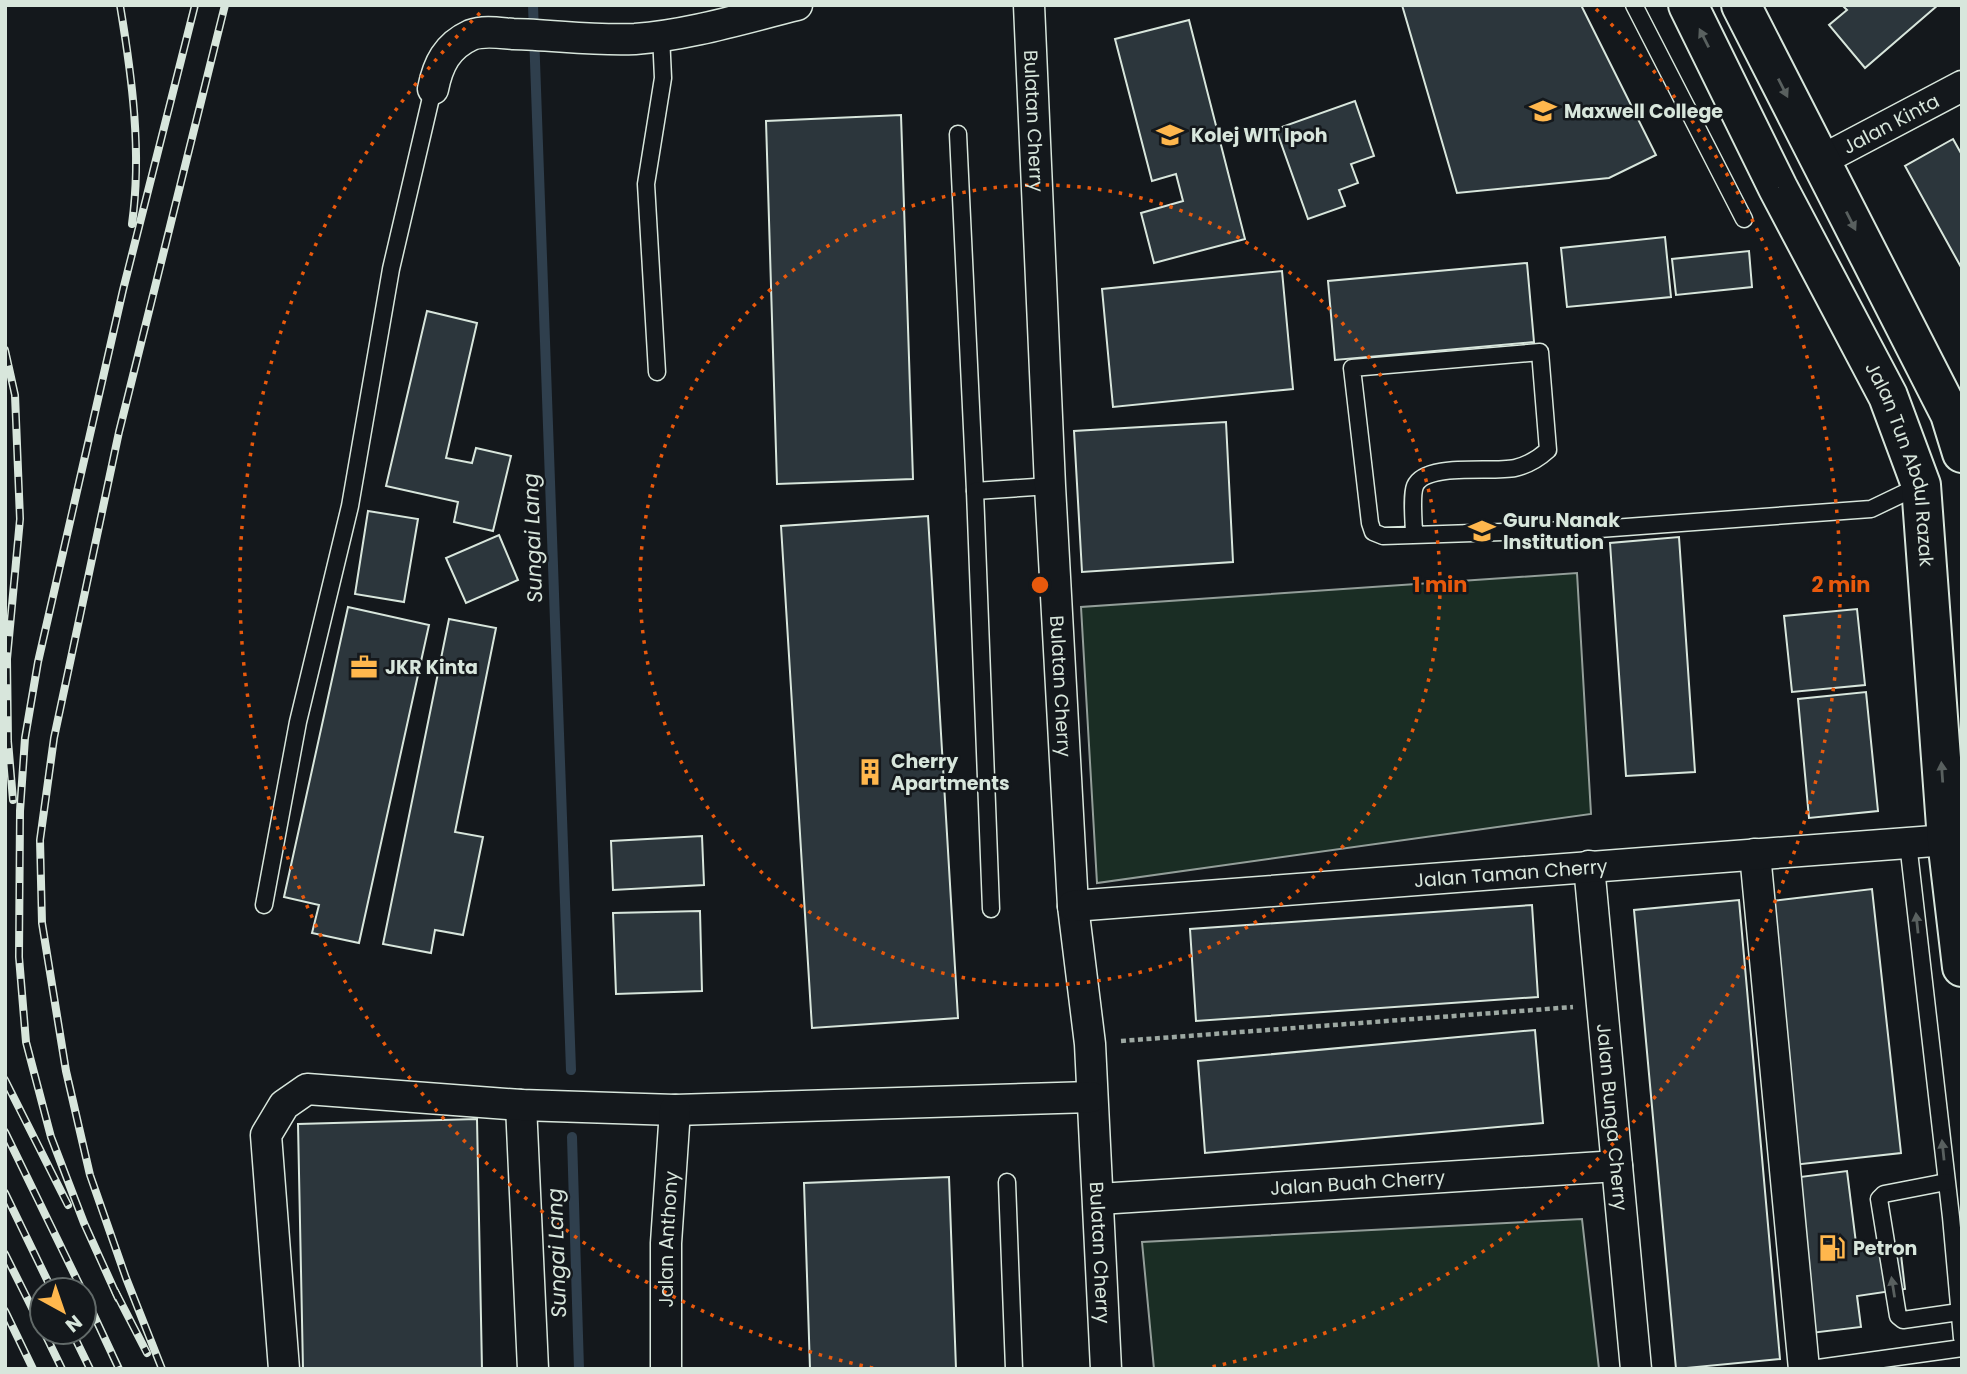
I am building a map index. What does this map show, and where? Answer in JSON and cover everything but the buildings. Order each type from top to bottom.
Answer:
[{"type":"main road","name":"Jalan Tun Abdul Razak","points":[[1688,5],[1777,188],[1888,396],[1921,485],[1947,840],[1962,967]]},
{"type":"main road","points":[[1741,5],[1950,414],[1962,453]]},
{"type":"main road","points":[[1724,78],[1787,148],[1807,160],[1820,161]]},
{"type":"main road","points":[[1820,161],[1809,169],[1806,189],[1810,218],[1865,329],[1876,374]]},
{"type":"street","points":[[433,89],[439,65],[446,52],[474,34],[564,35],[598,40],[661,35],[685,32],[797,5]]},
{"type":"street","name":"Bulatan Cherry","points":[[1029,5],[1050,486],[1073,906],[1090,1044],[1106,1369]]},
{"type":"street","name":"Jalan Kinta","points":[[1820,161],[1962,86]]},
{"type":"street","name":"Jalan Taman Cherry","points":[[1073,906],[1947,840]]},
{"type":"street","points":[[1755,854],[1804,1369]]},
{"type":"street","name":"Jalan Bunga Cherry","points":[[1589,866],[1636,1369]]},
{"type":"street","points":[[284,1369],[266,1135],[284,1105],[307,1089],[520,1105],[675,1110],[1091,1097]]},
{"type":"street","points":[[520,1105],[533,1369]]},
{"type":"street","name":"Jalan Anthony","points":[[666,1369],[666,1242],[675,1110]]},
{"type":"street","name":"Jalan Buah Cherry","points":[[1098,1199],[1617,1166]]},
{"type":"lane","points":[[1634,5],[1744,219]]},
{"type":"lane","points":[[657,372],[646,184],[663,78],[661,35]]},
{"type":"lane","points":[[264,905],[298,722],[350,506],[391,269],[433,89]]},
{"type":"lane","points":[[958,134],[991,909]]},
{"type":"lane","points":[[1414,535],[1414,487],[1421,478],[1433,472],[1514,468],[1533,462],[1548,450],[1540,352],[1352,368],[1370,523],[1373,532],[1383,536],[1414,535],[1599,529],[1871,509],[1921,485]]},
{"type":"lane","points":[[975,491],[1050,486]]},
{"type":"lane","points":[[1908,843],[1946,1182],[1956,1217],[1962,1338]]},
{"type":"lane","points":[[1007,1182],[1014,1369]]},
{"type":"lane","points":[[1946,1182],[1884,1194],[1879,1199],[1898,1316],[1903,1320],[1959,1312]]},
{"type":"lane","points":[[1811,1369],[1962,1348]]},
{"type":"path","points":[[1090,1044],[1602,1005]]},
{"type":"green space","points":[[1577,573],[1591,814],[1097,883],[1081,607]]},
{"type":"green space","points":[[1582,1219],[1599,1369],[1154,1369],[1142,1242]]},
{"type":"waterway","name":"Sungai Lang","points":[[533,5],[571,1070]]},
{"type":"waterway","name":"Sungai Lang","points":[[572,1137],[579,1369]]},
{"type":"railway","points":[[120,5],[132,87],[136,142],[132,224]]},
{"type":"railway","points":[[118,1298],[84,1223],[51,1137],[26,1042],[19,957],[20,811],[25,738],[38,662],[123,290],[195,5]]},
{"type":"railway","points":[[162,1369],[90,1175],[66,1071],[42,923],[40,840],[54,738],[119,432],[225,5]]},
{"type":"railway","points":[[5,350],[15,395],[20,519],[7,659],[8,741],[13,800]]},
{"type":"railway","points":[[5,1080],[68,1205]]},
{"type":"railway","points":[[5,1132],[75,1276]]},
{"type":"railway","points":[[5,1193],[45,1276]]},
{"type":"railway","points":[[5,1254],[28,1300]]},
{"type":"railway","points":[[115,1291],[147,1353]]},
{"type":"railway","points":[[5,1311],[33,1369]]},
{"type":"railway","points":[[98,1324],[119,1369]]},
{"type":"railway","points":[[51,1346],[62,1369]]},
{"type":"railway","points":[[79,1346],[90,1369]]},
{"type":"place","name":"Maxwell College","points":[[1543,111]]},
{"type":"place","name":"Kolej WIT Ipoh","points":[[1170,135]]},
{"type":"place","name":"Guru Nanak Institution","points":[[1482,531]]},
{"type":"place","name":"JKR Kinta","points":[[364,667]]},
{"type":"place","name":"Cherry Apartments","points":[[870,772]]},
{"type":"place","name":"Petron","points":[[1832,1248]]}]
